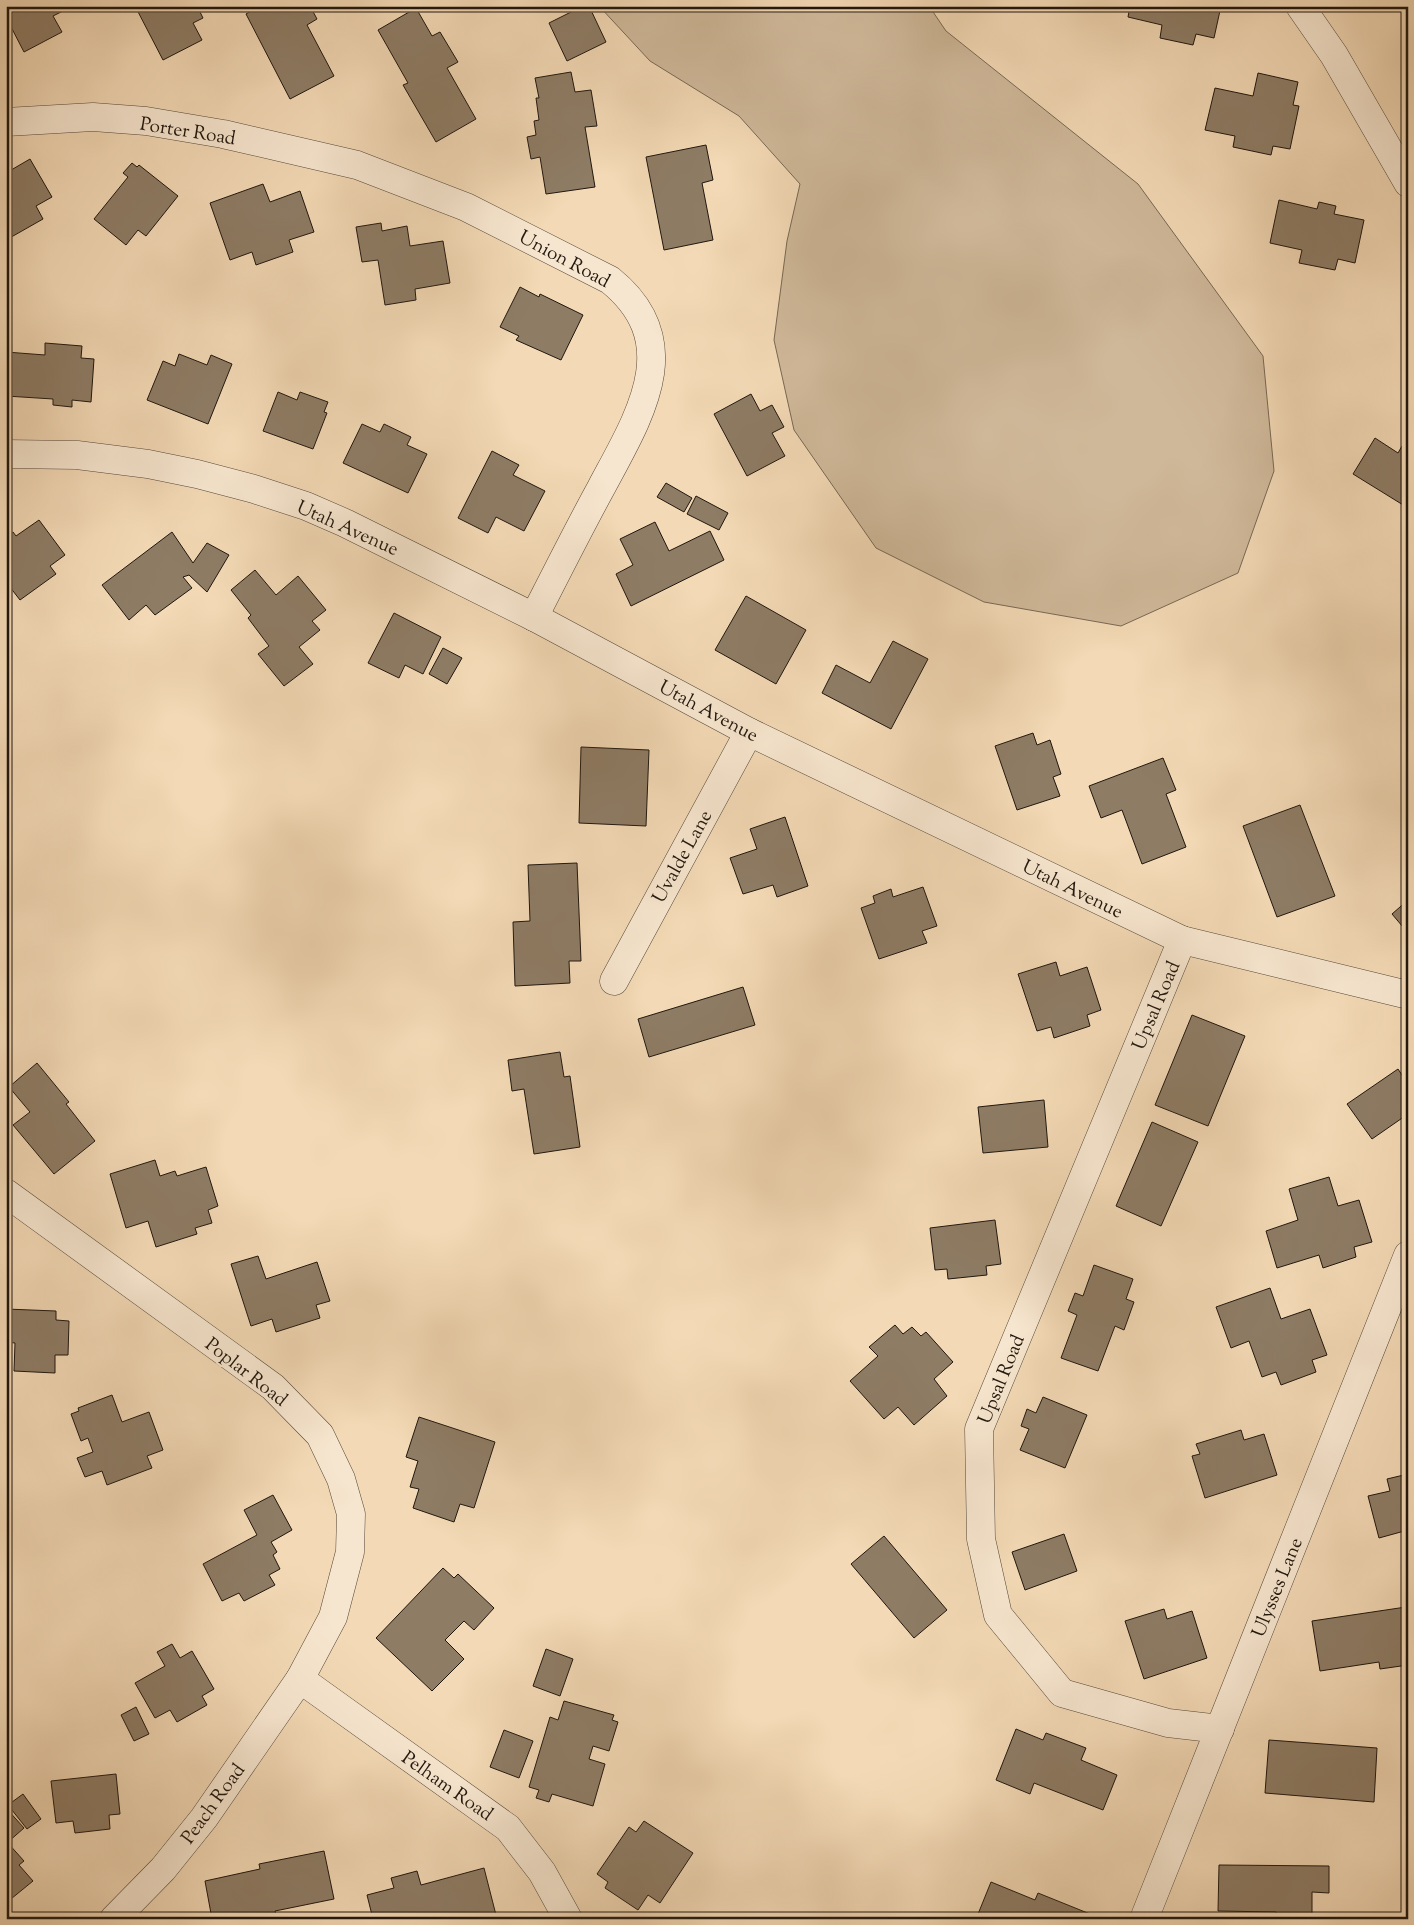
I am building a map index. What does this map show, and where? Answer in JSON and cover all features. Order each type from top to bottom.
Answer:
[{"type":"street","points":[[1300,6],[1334,55],[1408,183]]},
{"type":"street","name":"Porter Road","points":[[6,122],[93,118],[146,121],[222,134],[366,168]]},
{"type":"street","name":"Union Road","points":[[366,168],[466,207],[610,280],[624,291],[633,302],[645,324],[652,354],[652,370],[640,413],[625,446],[601,487],[534,617]]},
{"type":"street","name":"Utah Avenue","points":[[6,454],[77,455],[139,463],[197,474],[254,489],[306,506],[345,523],[534,617],[749,732],[1182,940],[1408,995]]},
{"type":"street","name":"Uvalde Lane","points":[[614,981],[749,732]]},
{"type":"street","name":"Upsal Road","points":[[1182,940],[979,1429],[981,1539],[998,1615],[1062,1693],[1168,1723],[1220,1729]]},
{"type":"street","name":"Poplar Road","points":[[6,1193],[273,1387],[320,1435],[341,1479],[346,1496],[350,1514],[350,1552],[334,1617],[300,1679]]},
{"type":"street","name":"Ulysses Lane","points":[[1144,1919],[1408,1255]]},
{"type":"street","name":"Peach Road","points":[[114,1919],[163,1869],[204,1818],[300,1679]]},
{"type":"street","name":"Pelham Road","points":[[300,1679],[508,1828],[542,1872],[568,1919]]},
{"type":"shaded area","points":[[599,6],[929,6],[946,31],[1138,184],[1263,356],[1274,471],[1238,573],[1121,626],[984,602],[876,548],[794,430],[774,340],[787,241],[800,184],[739,116],[650,61]]},
{"type":"building","points":[[6,6],[64,6],[65,10],[53,16],[62,32],[24,52],[9,23],[6,25]]},
{"type":"building","points":[[135,6],[197,6],[203,18],[193,23],[202,40],[163,60]]},
{"type":"building","points":[[260,6],[310,6],[317,19],[307,25],[334,76],[290,99],[246,14]]},
{"type":"building","points":[[583,6],[589,6],[606,42],[567,61],[549,23]]},
{"type":"building","points":[[1130,6],[1221,6],[1214,38],[1196,34],[1193,45],[1160,38],[1162,25],[1128,17]]},
{"type":"building","points":[[416,8],[432,36],[440,32],[458,62],[447,68],[476,119],[436,142],[403,85],[408,83],[378,30]]},
{"type":"building","points":[[571,72],[575,92],[591,90],[597,126],[585,127],[595,187],[546,194],[540,157],[531,159],[527,137],[536,135],[534,121],[539,120],[536,98],[539,98],[535,78]]},
{"type":"building","points":[[1258,73],[1298,82],[1293,105],[1299,106],[1290,149],[1273,146],[1271,155],[1233,147],[1235,136],[1205,130],[1215,88],[1253,96]]},
{"type":"building","points":[[706,145],[713,180],[702,183],[713,240],[664,250],[646,157]]},
{"type":"building","points":[[30,159],[52,197],[36,206],[43,219],[6,240],[6,173]]},
{"type":"building","points":[[132,163],[137,167],[139,165],[178,196],[146,236],[138,230],[126,245],[94,219],[128,177],[123,173]]},
{"type":"building","points":[[263,184],[270,202],[300,191],[314,232],[289,240],[293,252],[256,265],[252,252],[230,260],[210,203]]},
{"type":"building","points":[[1279,200],[1317,209],[1319,202],[1336,206],[1334,214],[1364,220],[1355,263],[1338,259],[1335,270],[1299,263],[1302,250],[1270,243]]},
{"type":"building","points":[[381,223],[382,231],[407,226],[410,246],[443,241],[450,283],[415,289],[416,300],[385,305],[378,260],[362,262],[356,227]]},
{"type":"building","points":[[520,287],[539,297],[540,294],[583,315],[561,360],[516,340],[519,336],[500,327]]},
{"type":"building","points":[[45,343],[82,346],[81,358],[94,359],[91,402],[72,400],[72,407],[53,405],[53,399],[6,396],[6,352],[45,355]]},
{"type":"building","points":[[179,354],[207,365],[211,355],[232,364],[208,424],[147,400],[163,361],[175,366]]},
{"type":"building","points":[[278,392],[297,400],[300,392],[328,402],[324,412],[327,413],[313,449],[263,431]]},
{"type":"building","points":[[751,394],[760,411],[772,405],[784,427],[772,433],[785,456],[747,476],[714,414]]},
{"type":"building","points":[[362,424],[380,432],[384,424],[411,437],[407,445],[427,454],[408,493],[343,463]]},
{"type":"building","points":[[1375,438],[1398,453],[1402,446],[1408,449],[1408,508],[1353,474]]},
{"type":"building","points":[[492,451],[519,465],[513,475],[545,491],[524,531],[496,517],[488,533],[458,518]]},
{"type":"building","points":[[666,483],[692,498],[684,512],[657,497]]},
{"type":"building","points":[[696,496],[728,513],[719,530],[687,514]]},
{"type":"building","points":[[39,520],[65,555],[50,566],[56,574],[20,600],[6,582],[6,536],[13,532],[16,536]]},
{"type":"building","points":[[655,522],[669,551],[710,531],[724,560],[631,606],[616,574],[633,565],[620,539]]},
{"type":"building","points":[[172,532],[193,563],[207,543],[229,555],[207,592],[189,575],[183,577],[192,588],[155,615],[146,605],[129,620],[102,585]]},
{"type":"building","points":[[255,570],[276,595],[298,576],[326,610],[312,621],[320,630],[299,647],[313,664],[284,686],[258,654],[269,646],[248,618],[251,615],[231,590]]},
{"type":"building","points":[[746,596],[806,630],[776,684],[715,650]]},
{"type":"building","points":[[394,613],[441,637],[423,674],[405,665],[399,678],[368,663]]},
{"type":"building","points":[[893,641],[928,659],[891,729],[822,693],[836,665],[870,683]]},
{"type":"building","points":[[443,648],[462,658],[447,684],[429,674]]},
{"type":"building","points":[[1033,733],[1037,745],[1050,740],[1061,774],[1053,777],[1060,796],[1017,810],[995,746]]},
{"type":"building","points":[[581,747],[649,750],[646,826],[579,823]]},
{"type":"building","points":[[1163,758],[1176,790],[1166,794],[1186,847],[1142,864],[1122,810],[1101,818],[1089,786]]},
{"type":"building","points":[[1300,805],[1335,896],[1277,917],[1243,826]]},
{"type":"building","points":[[785,817],[808,886],[777,897],[773,885],[743,894],[730,858],[757,849],[750,829]]},
{"type":"building","points":[[577,863],[581,961],[569,961],[570,983],[515,986],[513,922],[530,921],[528,865]]},
{"type":"building","points":[[923,887],[937,926],[922,931],[927,943],[879,959],[861,908],[875,903],[873,896],[891,889],[893,897]]},
{"type":"building","points":[[1408,900],[1408,933],[1392,914]]},
{"type":"building","points":[[1056,962],[1060,976],[1087,967],[1101,1010],[1087,1015],[1090,1026],[1054,1038],[1051,1027],[1037,1031],[1018,974]]},
{"type":"building","points":[[743,987],[755,1025],[649,1057],[638,1019]]},
{"type":"building","points":[[1192,1015],[1245,1036],[1208,1126],[1155,1105]]},
{"type":"building","points":[[560,1052],[564,1077],[570,1076],[580,1147],[534,1154],[524,1089],[512,1091],[508,1060]]},
{"type":"building","points":[[37,1063],[69,1102],[66,1104],[95,1141],[54,1174],[13,1125],[30,1112],[9,1087]]},
{"type":"building","points":[[1398,1069],[1408,1084],[1408,1114],[1372,1139],[1347,1104]]},
{"type":"building","points":[[1044,1100],[1048,1147],[983,1153],[978,1107]]},
{"type":"building","points":[[1152,1122],[1198,1142],[1161,1226],[1116,1206]]},
{"type":"building","points":[[155,1160],[160,1176],[175,1171],[177,1176],[206,1167],[218,1206],[208,1210],[212,1223],[195,1228],[197,1234],[156,1247],[148,1221],[126,1228],[110,1174]]},
{"type":"building","points":[[1329,1177],[1338,1206],[1359,1200],[1372,1242],[1354,1247],[1356,1257],[1323,1268],[1319,1255],[1277,1268],[1266,1231],[1298,1220],[1289,1189]]},
{"type":"building","points":[[995,1220],[1001,1264],[986,1266],[987,1275],[948,1279],[947,1269],[935,1270],[930,1228]]},
{"type":"building","points":[[258,1256],[266,1279],[317,1262],[330,1301],[316,1305],[320,1318],[276,1332],[272,1319],[251,1326],[231,1264]]},
{"type":"building","points":[[1094,1265],[1133,1279],[1126,1299],[1134,1302],[1124,1330],[1115,1326],[1098,1371],[1061,1358],[1077,1315],[1068,1311],[1075,1293],[1083,1296]]},
{"type":"building","points":[[1270,1288],[1281,1319],[1310,1309],[1327,1355],[1312,1360],[1316,1372],[1281,1385],[1276,1372],[1262,1377],[1249,1341],[1231,1348],[1216,1307]]},
{"type":"building","points":[[6,1309],[56,1311],[56,1320],[69,1321],[68,1355],[55,1355],[55,1373],[14,1371],[15,1343],[6,1342]]},
{"type":"building","points":[[895,1325],[903,1334],[912,1327],[921,1336],[926,1332],[953,1362],[934,1379],[947,1396],[914,1425],[898,1407],[884,1419],[850,1381],[878,1356],[869,1347]]},
{"type":"building","points":[[112,1395],[122,1422],[149,1412],[163,1450],[147,1456],[152,1468],[107,1485],[102,1471],[85,1477],[77,1458],[93,1452],[88,1438],[81,1441],[71,1414],[79,1411],[78,1408]]},
{"type":"building","points":[[1043,1397],[1087,1415],[1065,1468],[1020,1450],[1029,1429],[1021,1426],[1027,1409],[1036,1413]]},
{"type":"building","points":[[419,1417],[495,1442],[474,1508],[460,1504],[454,1522],[413,1508],[419,1489],[410,1487],[418,1461],[406,1457]]},
{"type":"building","points":[[1241,1430],[1244,1440],[1264,1434],[1277,1475],[1205,1498],[1192,1456],[1200,1454],[1196,1444]]},
{"type":"building","points":[[1408,1474],[1408,1530],[1379,1538],[1368,1496],[1390,1491],[1387,1479]]},
{"type":"building","points":[[273,1495],[292,1530],[271,1542],[277,1552],[273,1555],[280,1569],[269,1575],[275,1585],[244,1601],[239,1593],[222,1601],[203,1564],[257,1535],[244,1510]]},
{"type":"building","points":[[1064,1534],[1077,1571],[1025,1590],[1012,1552]]},
{"type":"building","points":[[884,1536],[947,1610],[914,1638],[851,1564]]},
{"type":"building","points":[[443,1568],[454,1578],[458,1574],[494,1608],[474,1630],[464,1621],[445,1640],[464,1659],[432,1691],[376,1638]]},
{"type":"building","points":[[1406,1607],[1408,1620],[1408,1665],[1380,1669],[1379,1662],[1320,1671],[1312,1621]]},
{"type":"building","points":[[1164,1609],[1167,1619],[1192,1611],[1207,1658],[1144,1679],[1125,1621]]},
{"type":"building","points":[[172,1644],[180,1658],[192,1651],[214,1689],[202,1696],[207,1705],[177,1722],[170,1710],[155,1718],[135,1683],[165,1666],[157,1652]]},
{"type":"building","points":[[546,1649],[573,1659],[560,1696],[533,1686]]},
{"type":"building","points":[[564,1701],[614,1715],[612,1720],[618,1722],[609,1751],[593,1746],[589,1759],[605,1764],[593,1806],[552,1794],[549,1802],[536,1798],[539,1790],[529,1787],[550,1717],[558,1720]]},
{"type":"building","points":[[136,1707],[149,1734],[134,1741],[121,1715]]},
{"type":"building","points":[[1016,1729],[1043,1740],[1046,1733],[1086,1748],[1081,1760],[1117,1775],[1103,1810],[1034,1783],[1030,1794],[996,1780]]},
{"type":"building","points":[[504,1730],[533,1741],[519,1778],[490,1767]]},
{"type":"building","points":[[1269,1740],[1377,1748],[1374,1802],[1265,1793]]},
{"type":"building","points":[[116,1774],[120,1814],[109,1815],[110,1829],[75,1833],[73,1821],[56,1823],[51,1781]]},
{"type":"building","points":[[23,1794],[41,1819],[27,1829],[8,1805]]},
{"type":"building","points":[[6,1808],[24,1828],[8,1842],[6,1840]]},
{"type":"building","points":[[644,1821],[693,1853],[660,1903],[648,1895],[638,1910],[605,1888],[608,1882],[597,1874],[629,1827],[636,1832]]},
{"type":"building","points":[[7,1842],[24,1861],[19,1865],[33,1881],[6,1903]]},
{"type":"building","points":[[324,1851],[334,1899],[275,1911],[277,1919],[212,1919],[205,1881],[260,1869],[259,1864]]},
{"type":"building","points":[[1219,1865],[1329,1866],[1329,1893],[1312,1892],[1312,1919],[1276,1919],[1276,1912],[1218,1911]]},
{"type":"building","points":[[484,1868],[496,1915],[483,1919],[373,1919],[367,1895],[394,1888],[391,1878],[417,1871],[421,1885]]},
{"type":"building","points":[[991,1882],[1035,1900],[1038,1893],[1100,1918],[976,1919]]}]
